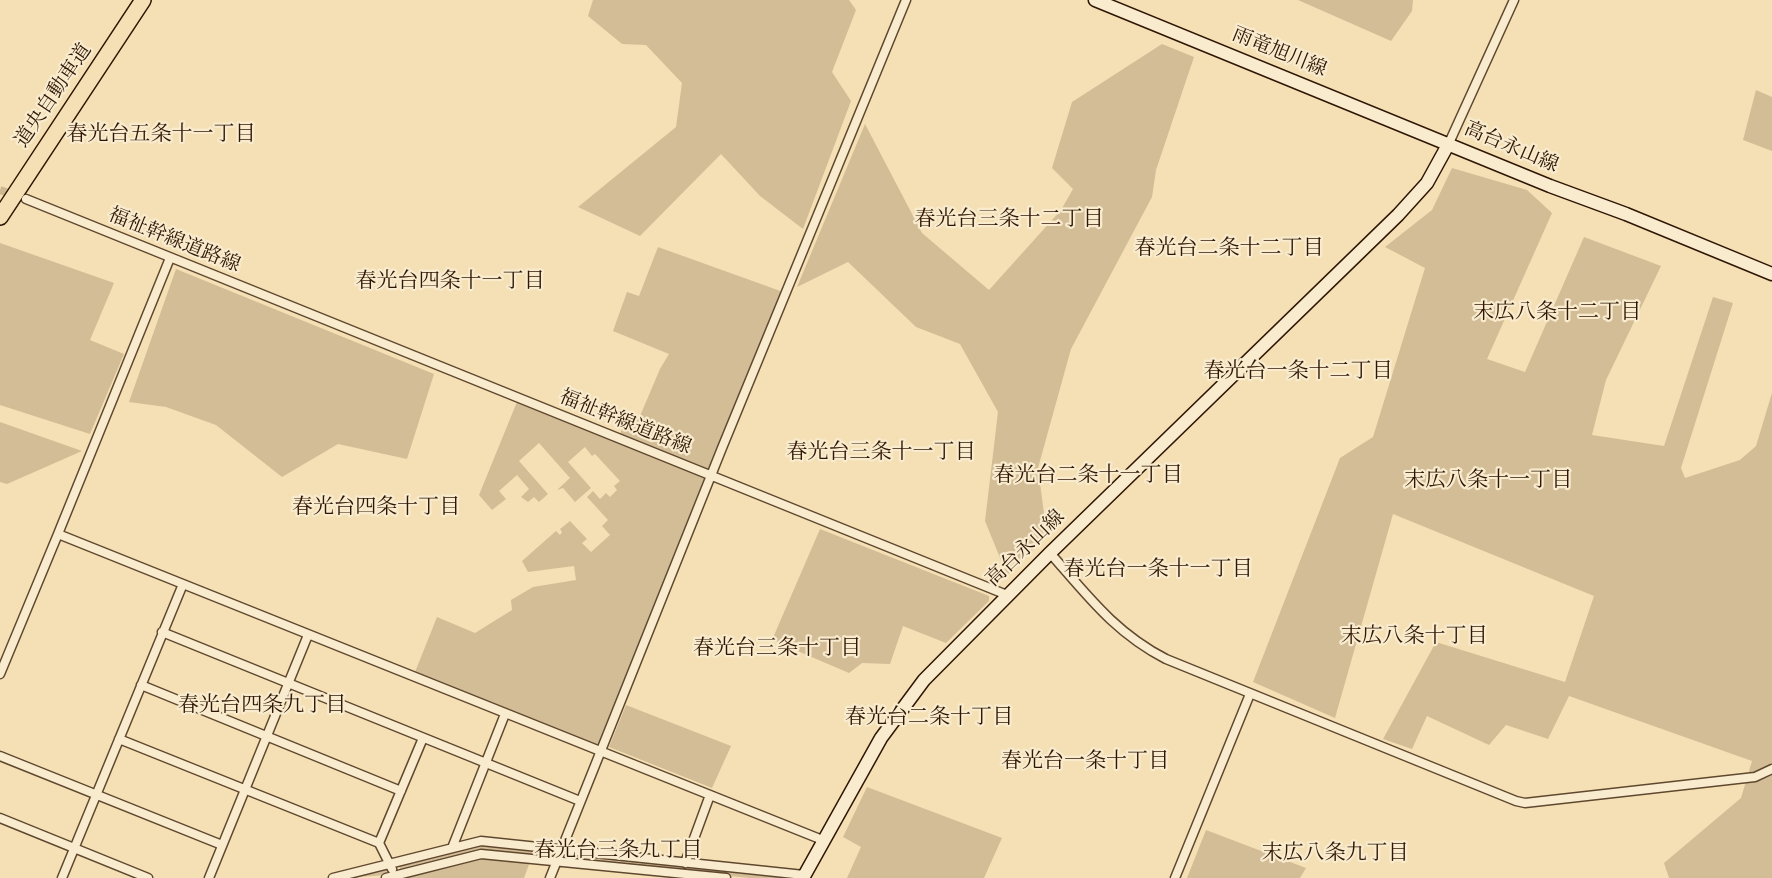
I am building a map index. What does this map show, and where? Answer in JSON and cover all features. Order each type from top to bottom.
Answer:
[{"type":"highway","name":"道央自動車道","points":[[0,217],[143,0]]},
{"type":"street","points":[[550,878],[711,476],[906,0]]},
{"type":"street","name":"雨竜旭川線","points":[[1095,0],[1449,143]]},
{"type":"street","points":[[1449,143],[1514,0]]},
{"type":"street","name":"高台永山線","points":[[804,877],[881,738],[901,708],[924,680],[1007,595],[1398,215],[1427,183],[1449,143],[1550,186],[1626,214],[1772,274]]},
{"type":"street","name":"福祉幹線道路線","points":[[26,199],[1007,595]]},
{"type":"street","points":[[0,674],[170,258]]},
{"type":"street","points":[[58,534],[825,841]]},
{"type":"street","points":[[1050,553],[1113,624],[1140,646],[1250,694],[1525,803],[1755,777],[1772,769]]},
{"type":"street","points":[[62,878],[183,584]]},
{"type":"street","points":[[162,632],[580,801]]},
{"type":"street","points":[[209,878],[308,635]]},
{"type":"street","points":[[141,686],[401,791]]},
{"type":"street","points":[[1175,878],[1250,694]]},
{"type":"street","points":[[452,848],[454,837],[504,714]]},
{"type":"street","points":[[379,843],[423,738]]},
{"type":"street","points":[[119,739],[379,843],[390,865],[392,877],[481,854],[726,878]]},
{"type":"street","points":[[0,756],[222,845]]},
{"type":"street","points":[[685,863],[710,795]]},
{"type":"street","points":[[0,818],[148,878]]},
{"type":"street","points":[[333,878],[481,841],[804,877]]},
{"type":"shaded area","points":[[593,0],[849,0],[856,10],[832,72],[851,101],[803,229],[760,196],[721,154],[640,236],[578,207],[676,127],[682,83],[646,45],[622,44],[588,16]]},
{"type":"shaded area","points":[[1298,0],[1413,0],[1412,11],[1391,41]]},
{"type":"shaded area","points":[[1162,44],[1194,57],[1156,170],[1152,197],[1071,349],[1038,468],[1047,536],[1007,575],[985,521],[998,412],[960,344],[916,327],[848,262],[797,287],[865,124],[922,233],[989,290],[1061,210],[1073,189],[1052,168],[1072,102]]},
{"type":"shaded area","points":[[1756,90],[1772,97],[1772,151],[1743,140]]},
{"type":"shaded area","points":[[1452,168],[1527,190],[1552,213],[1487,359],[1525,372],[1584,237],[1661,266],[1606,380],[1592,435],[1664,446],[1713,297],[1733,303],[1681,468],[1685,478],[1740,460],[1756,446],[1772,393],[1772,878],[1669,878],[1664,863],[1741,798],[1752,761],[1569,696],[1548,739],[1506,725],[1489,745],[1427,716],[1412,749],[1383,739],[1436,642],[1565,682],[1594,596],[1393,514],[1335,718],[1253,682],[1340,458],[1373,437],[1425,268],[1385,247],[1432,210]]},
{"type":"shaded area","points":[[0,243],[114,283],[90,340],[124,354],[90,434],[0,405]]},
{"type":"shaded area","points":[[658,247],[786,293],[601,753],[413,677],[437,617],[475,633],[512,610],[511,600],[533,587],[576,580],[574,566],[528,572],[522,561],[556,531],[560,535],[562,532],[560,529],[570,521],[587,539],[582,543],[591,552],[610,535],[602,526],[608,520],[587,497],[593,491],[600,499],[606,493],[610,497],[617,490],[614,486],[620,481],[595,454],[592,456],[585,447],[568,462],[591,488],[575,502],[563,488],[557,490],[570,478],[539,443],[519,461],[548,494],[539,502],[534,497],[528,502],[521,497],[529,489],[517,475],[499,491],[506,499],[492,510],[479,495],[519,397],[618,438],[629,414],[640,416],[669,354],[613,331],[627,292],[639,296]]},
{"type":"shaded area","points":[[176,269],[434,374],[407,459],[338,444],[282,477],[216,425],[166,407],[129,402]]},
{"type":"shaded area","points":[[0,422],[82,451],[7,484],[0,482]]},
{"type":"shaded area","points":[[820,529],[989,596],[989,601],[946,643],[903,626],[890,664],[862,663],[849,673],[772,640]]},
{"type":"shaded area","points":[[626,705],[731,746],[712,788],[609,747]]},
{"type":"shaded area","points":[[867,787],[1002,838],[984,878],[847,878],[861,847],[843,837]]},
{"type":"shaded area","points":[[1206,830],[1306,868],[1300,878],[1187,878]]},
{"type":"shaded area","points":[[481,844],[556,852],[553,858],[481,851],[401,870],[398,865]]},
{"type":"shaded area","points":[[570,852],[798,878],[750,878],[569,860],[566,854]]},
{"type":"shaded area","points":[[481,854],[531,859],[524,878],[394,878]]},
{"type":"shaded area","points":[[386,868],[387,875],[343,878]]},
{"type":"tunnel","points":[[0,190],[17,196]]},
{"type":"district","name":"春光台五条十一丁目","points":[[161,135]]},
{"type":"district","name":"春光台三条十二丁目","points":[[1009,220]]},
{"type":"district","name":"春光台二条十二丁目","points":[[1229,249]]},
{"type":"district","name":"春光台四条十一丁目","points":[[450,282]]},
{"type":"district","name":"末広八条十二丁目","points":[[1557,313]]},
{"type":"district","name":"春光台一条十二丁目","points":[[1298,372]]},
{"type":"district","name":"春光台三条十一丁目","points":[[881,453]]},
{"type":"district","name":"春光台二条十一丁目","points":[[1088,476]]},
{"type":"district","name":"末広八条十一丁目","points":[[1488,481]]},
{"type":"district","name":"春光台四条十丁目","points":[[376,508]]},
{"type":"district","name":"春光台一条十一丁目","points":[[1158,570]]},
{"type":"district","name":"末広八条十丁目","points":[[1414,637]]},
{"type":"district","name":"春光台三条十丁目","points":[[777,649]]},
{"type":"district","name":"春光台四条九丁目","points":[[262,706]]},
{"type":"district","name":"春光台二条十丁目","points":[[929,718]]},
{"type":"district","name":"春光台一条十丁目","points":[[1085,762]]},
{"type":"district","name":"春光台三条九丁目","points":[[618,851]]},
{"type":"district","name":"末広八条九丁目","points":[[1335,854]]}]
